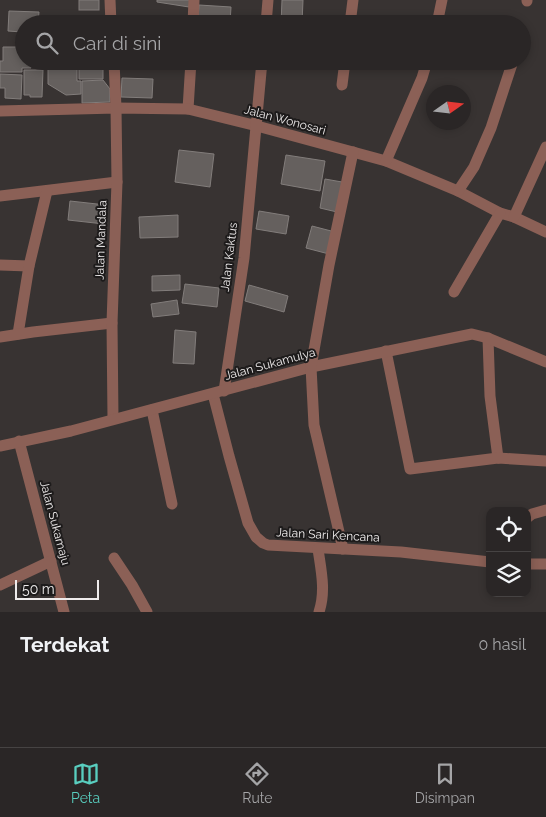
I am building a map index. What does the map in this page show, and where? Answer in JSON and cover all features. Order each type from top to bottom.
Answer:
[{"type":"street","points":[[110,0],[111,15]]},
{"type":"street","points":[[193,15],[194,0]]},
{"type":"street","points":[[267,15],[268,0]]},
{"type":"street","points":[[352,15],[354,0]]},
{"type":"street","points":[[439,15],[442,0]]},
{"type":"street","name":"Jalan Mandala","points":[[113,419],[112,323],[117,182],[114,70]]},
{"type":"street","points":[[188,109],[190,70]]},
{"type":"street","name":"Jalan Kaktus","points":[[219,392],[244,258],[261,70]]},
{"type":"street","points":[[342,85],[344,70]]},
{"type":"street","points":[[386,161],[424,70]]},
{"type":"street","points":[[458,191],[474,167],[491,128],[510,70]]},
{"type":"street","name":"Jalan Wonosari","points":[[0,111],[116,108],[188,109],[386,161],[458,191],[500,213],[514,217],[546,232]]},
{"type":"street","points":[[514,217],[546,147]]},
{"type":"street","points":[[343,549],[314,425],[310,367],[353,152]]},
{"type":"street","points":[[0,196],[117,182]]},
{"type":"street","points":[[18,334],[28,266],[47,191]]},
{"type":"street","points":[[454,292],[500,213]]},
{"type":"street","points":[[0,265],[28,266]]},
{"type":"street","points":[[0,337],[112,323]]},
{"type":"street","name":"Jalan Sukamulya","points":[[0,446],[71,431],[310,367],[472,334],[488,338],[546,362]]},
{"type":"street","points":[[488,338],[490,396],[498,458]]},
{"type":"street","points":[[386,351],[410,469],[498,458],[546,461]]},
{"type":"street","name":"Jalan Sari Kencana","points":[[219,392],[229,456],[248,523],[256,537],[263,543],[318,549],[402,552],[486,562]]},
{"type":"street","points":[[152,410],[172,504]]},
{"type":"street","name":"Jalan Sukamaju","points":[[19,441],[64,612]]},
{"type":"street","points":[[531,515],[546,510]]},
{"type":"street","points":[[318,549],[323,586],[319,612]]},
{"type":"street","points":[[114,558],[132,584],[147,612]]},
{"type":"street","points":[[0,585],[51,561]]},
{"type":"street","points":[[531,564],[546,564]]},
{"type":"building","points":[[79,0],[99,0],[99,10],[79,10]]},
{"type":"building","points":[[157,0],[190,0],[189,7],[157,2]]},
{"type":"building","points":[[282,0],[303,0],[302,15],[281,15]]},
{"type":"building","points":[[199,5],[231,7],[230,15],[198,15]]},
{"type":"building","points":[[9,11],[39,12],[39,15],[15,15],[15,32],[8,31]]},
{"type":"building","points":[[3,47],[15,47],[15,70],[22,70],[22,72],[0,72],[0,61],[3,61]]},
{"type":"building","points":[[24,70],[43,70],[42,97],[24,95]]},
{"type":"building","points":[[48,70],[77,70],[77,81],[81,81],[81,94],[66,95],[48,84]]},
{"type":"building","points":[[79,70],[103,70],[103,79],[79,79]]},
{"type":"building","points":[[0,74],[22,75],[21,99],[5,98],[5,88],[0,88]]},
{"type":"building","points":[[122,78],[153,79],[152,98],[121,97]]},
{"type":"building","points":[[103,80],[110,89],[110,102],[82,103],[82,81]]},
{"type":"building","points":[[179,150],[214,154],[210,187],[175,182]]},
{"type":"building","points":[[286,155],[325,161],[320,191],[281,184]]},
{"type":"building","points":[[325,179],[342,182],[337,212],[320,208]]},
{"type":"building","points":[[70,201],[106,205],[104,224],[68,220]]},
{"type":"building","points":[[259,211],[289,216],[286,234],[256,229]]},
{"type":"building","points":[[178,215],[178,237],[140,238],[139,217]]},
{"type":"building","points":[[312,226],[335,232],[329,254],[306,248]]},
{"type":"building","points":[[180,275],[180,290],[152,291],[152,276]]},
{"type":"building","points":[[185,284],[219,288],[217,307],[182,303]]},
{"type":"building","points":[[249,285],[288,296],[284,312],[245,301]]},
{"type":"building","points":[[177,300],[179,314],[153,317],[151,304]]},
{"type":"building","points":[[175,330],[196,332],[194,364],[173,363]]}]
